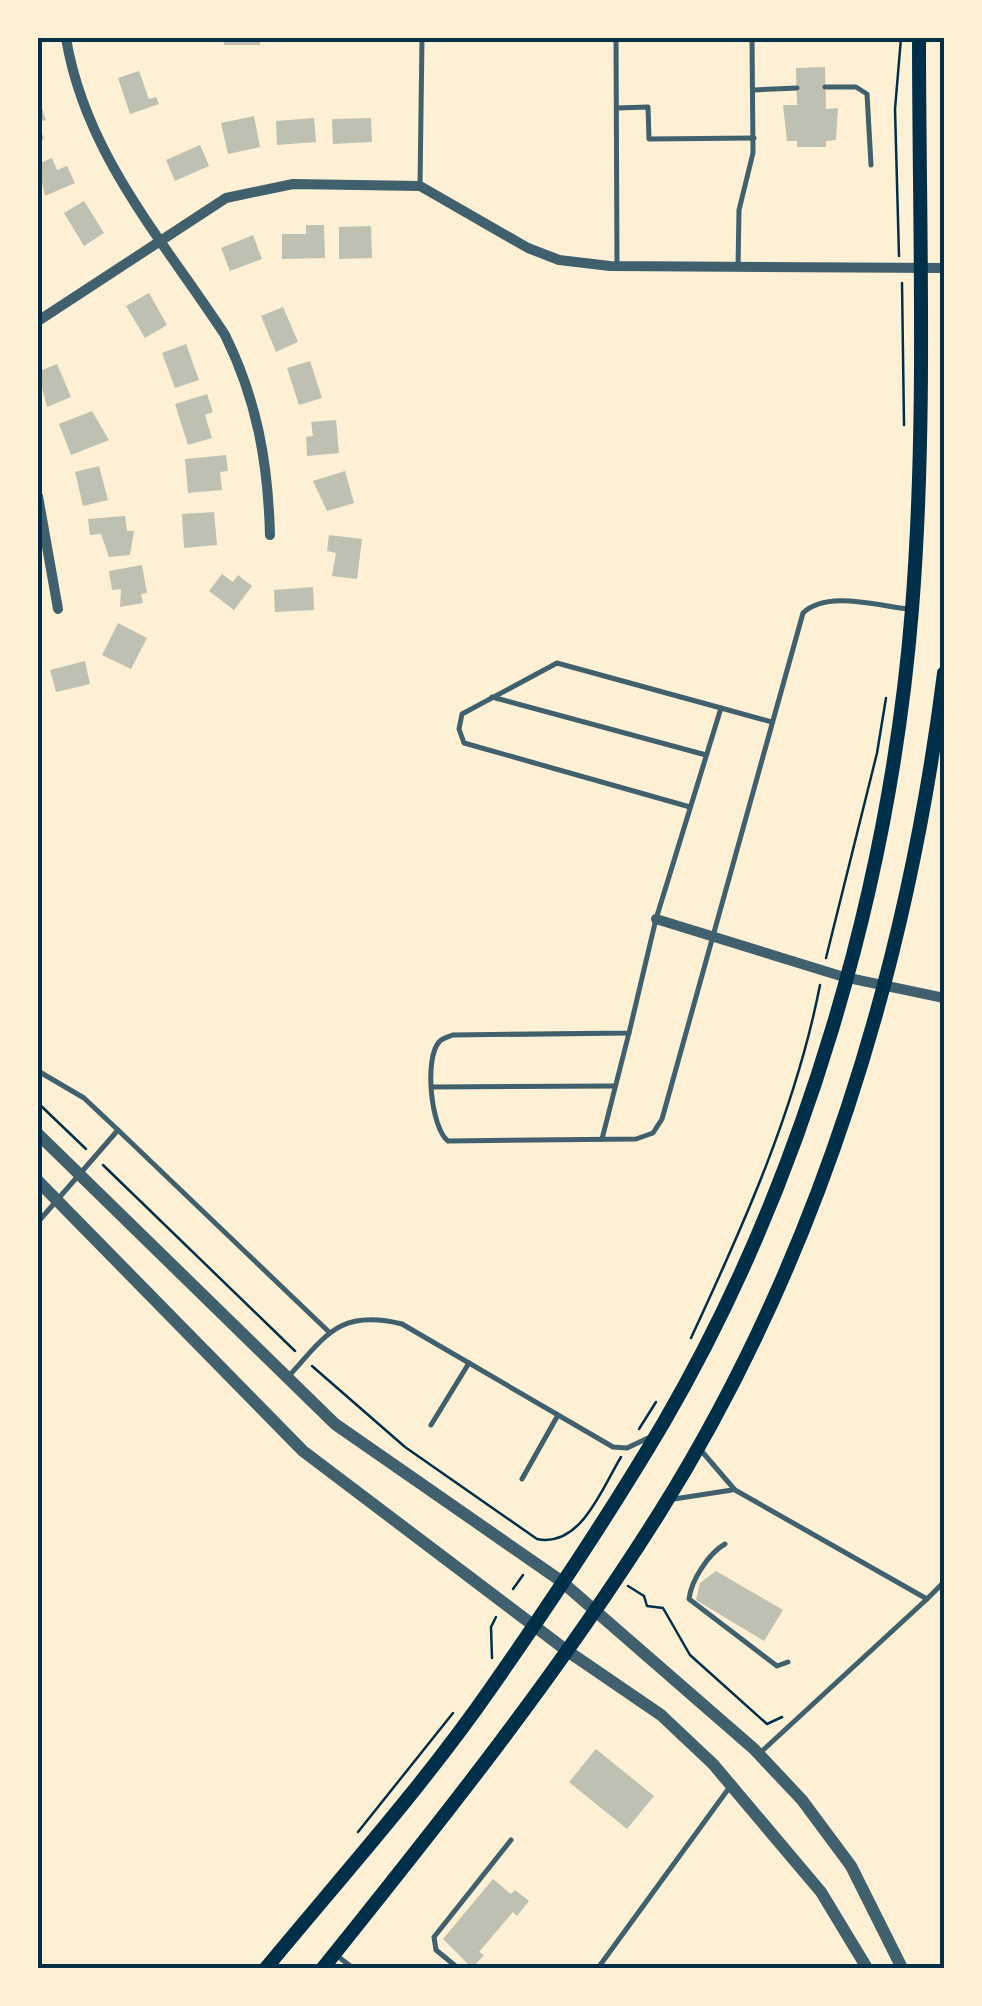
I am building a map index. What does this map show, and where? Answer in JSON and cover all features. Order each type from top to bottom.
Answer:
[{"type":"main road","points":[[266,1968],[450,1744],[656,1434],[716,1322],[772,1196],[819,1070],[877,855],[912,609],[919,38]]},
{"type":"main road","points":[[322,1968],[497,1750],[665,1502],[748,1354],[829,1168],[885,981],[930,787],[944,673]]},
{"type":"street","points":[[66,38],[83,102],[109,163],[226,335],[252,394],[266,459],[270,535]]},
{"type":"street","points":[[38,321],[226,198],[292,184],[420,186],[528,248],[559,260],[617,266],[944,268]]},
{"type":"street","points":[[38,496],[58,609]]},
{"type":"street","points":[[656,919],[823,971],[885,981],[944,998]]},
{"type":"street","points":[[38,1134],[335,1424],[561,1581],[758,1754],[802,1800],[851,1866],[902,1968]]},
{"type":"street","points":[[38,1181],[304,1450],[532,1625],[661,1715],[730,1785],[821,1892],[867,1968]]},
{"type":"lane","points":[[420,186],[422,38]]},
{"type":"lane","points":[[616,38],[617,266]]},
{"type":"lane","points":[[738,268],[739,210],[754,138],[752,38]]},
{"type":"lane","points":[[826,88],[856,87],[867,94],[871,165]]},
{"type":"lane","points":[[753,90],[796,88]]},
{"type":"lane","points":[[616,108],[648,107],[649,139],[754,138]]},
{"type":"lane","points":[[629,1033],[453,1035],[439,1042],[433,1054],[432,1120],[448,1141],[602,1140],[654,1134],[662,1119],[803,613],[812,604],[829,600],[912,609]]},
{"type":"lane","points":[[690,807],[464,743],[459,729],[462,714],[557,662],[772,722]]},
{"type":"lane","points":[[492,697],[706,755]]},
{"type":"lane","points":[[602,1140],[656,919],[721,708]]},
{"type":"lane","points":[[38,1071],[84,1098],[329,1332]]},
{"type":"lane","points":[[433,1087],[615,1086]]},
{"type":"lane","points":[[38,1222],[118,1130]]},
{"type":"lane","points":[[286,1379],[329,1332],[347,1321],[375,1318],[402,1324],[612,1447],[627,1448],[656,1434]]},
{"type":"lane","points":[[431,1424],[469,1363]]},
{"type":"lane","points":[[522,1479],[558,1415]]},
{"type":"lane","points":[[697,1445],[735,1490],[927,1599]]},
{"type":"lane","points":[[665,1502],[693,1493],[735,1490]]},
{"type":"lane","points":[[725,1544],[714,1550],[690,1589],[690,1599],[749,1641],[767,1662],[776,1666],[788,1662]]},
{"type":"lane","points":[[758,1754],[944,1582]]},
{"type":"lane","points":[[598,1968],[730,1785]]},
{"type":"lane","points":[[458,1968],[436,1950],[434,1937],[511,1840]]},
{"type":"lane","points":[[335,1953],[354,1968]]},
{"type":"path","points":[[901,38],[895,108],[904,441]]},
{"type":"path","points":[[684,1353],[742,1227],[808,1046],[878,753],[886,694]]},
{"type":"path","points":[[38,1103],[304,1360],[405,1448],[524,1534],[545,1540],[561,1538],[579,1524],[658,1400]]},
{"type":"path","points":[[487,1671],[493,1657],[491,1626],[545,1540]]},
{"type":"path","points":[[615,1578],[644,1596],[647,1606],[663,1608],[690,1655],[766,1724],[785,1717]]},
{"type":"path","points":[[354,1837],[462,1701]]},
{"type":"building","points":[[224,38],[260,38],[260,45],[224,45]]},
{"type":"building","points":[[825,67],[826,109],[838,108],[836,140],[826,141],[826,147],[797,147],[797,141],[787,141],[783,105],[797,105],[796,68]]},
{"type":"building","points":[[139,71],[149,99],[156,97],[159,104],[130,114],[118,78]]},
{"type":"building","points":[[38,97],[46,120],[38,122]]},
{"type":"building","points":[[254,116],[260,147],[228,154],[221,123]]},
{"type":"building","points":[[314,118],[316,142],[277,145],[276,121]]},
{"type":"building","points":[[371,118],[372,142],[333,144],[332,119]]},
{"type":"building","points":[[200,145],[209,166],[175,181],[166,160]]},
{"type":"building","points":[[52,158],[57,170],[67,166],[75,183],[45,196],[38,164]]},
{"type":"building","points":[[84,201],[104,233],[84,246],[64,213]]},
{"type":"building","points":[[306,225],[324,225],[325,258],[282,259],[282,234],[306,234]]},
{"type":"building","points":[[371,226],[372,258],[339,259],[339,227]]},
{"type":"building","points":[[253,235],[262,259],[230,271],[221,248]]},
{"type":"building","points":[[149,293],[167,325],[145,338],[126,306]]},
{"type":"building","points":[[283,307],[298,342],[276,352],[261,316]]},
{"type":"building","points":[[186,344],[199,380],[175,388],[162,353]]},
{"type":"building","points":[[310,361],[322,398],[299,405],[287,368]]},
{"type":"building","points":[[57,364],[71,397],[47,407],[38,372]]},
{"type":"building","points":[[207,394],[213,412],[205,415],[212,438],[188,445],[175,404]]},
{"type":"building","points":[[92,411],[109,440],[71,455],[59,424]]},
{"type":"building","points":[[336,420],[339,453],[307,456],[306,437],[313,436],[311,422]]},
{"type":"building","points":[[226,455],[228,471],[220,472],[222,490],[188,493],[185,459]]},
{"type":"building","points":[[99,466],[108,500],[83,506],[75,472]]},
{"type":"building","points":[[345,471],[354,503],[327,511],[313,481]]},
{"type":"building","points":[[214,512],[217,545],[184,548],[182,514]]},
{"type":"building","points":[[125,516],[127,531],[134,531],[130,555],[109,557],[101,534],[90,535],[88,519]]},
{"type":"building","points":[[329,535],[362,539],[357,579],[332,576],[336,553],[327,551]]},
{"type":"building","points":[[142,565],[147,593],[141,594],[143,603],[120,607],[121,589],[112,590],[109,571]]},
{"type":"building","points":[[222,574],[233,582],[238,575],[252,586],[234,610],[209,591]]},
{"type":"building","points":[[313,587],[314,610],[275,612],[274,590]]},
{"type":"building","points":[[118,623],[147,638],[131,669],[102,655]]},
{"type":"building","points":[[85,661],[90,684],[56,692],[50,670]]},
{"type":"building","points":[[716,1571],[783,1610],[764,1641],[696,1600],[700,1583]]},
{"type":"building","points":[[596,1749],[654,1796],[627,1829],[569,1782]]},
{"type":"building","points":[[493,1879],[511,1894],[515,1890],[529,1901],[517,1916],[513,1912],[479,1952],[484,1955],[472,1968],[443,1939]]}]
